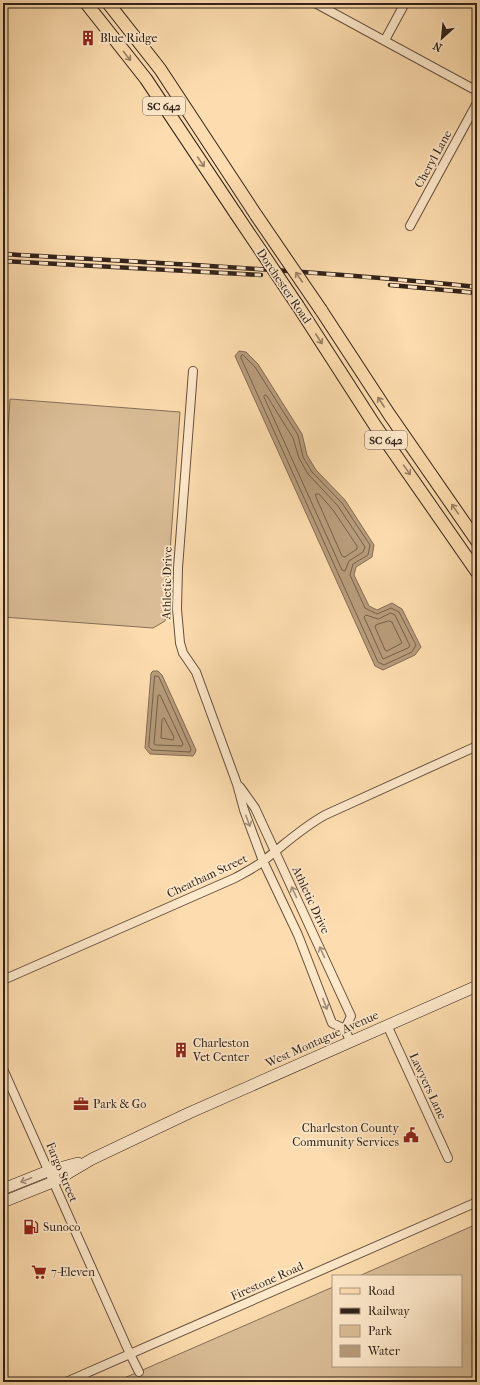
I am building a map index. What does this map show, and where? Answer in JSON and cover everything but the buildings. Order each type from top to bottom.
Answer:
[{"type":"main road","name":"Dorchester Road","points":[[86,3],[146,79],[298,306],[374,424],[477,572]]},
{"type":"main road","name":"Dorchester Road","points":[[108,3],[160,69],[389,414],[477,541]]},
{"type":"main road","name":"West Montague Avenue","points":[[3,1202],[53,1182],[92,1159],[189,1113],[477,986]]},
{"type":"main road","name":"West Montague Avenue","points":[[3,1189],[48,1171],[92,1159]]},
{"type":"street","points":[[316,3],[477,91]]},
{"type":"street","points":[[385,40],[405,3]]},
{"type":"street","name":"Cheryl Lane","points":[[410,226],[477,103]]},
{"type":"street","name":"Athletic Drive","points":[[193,371],[176,609],[180,643],[183,653],[196,672],[237,784],[244,810],[263,861],[298,935],[332,1023],[345,1029],[351,1016],[255,808],[237,784]]},
{"type":"street","name":"Cheatham Street","points":[[3,980],[235,878],[263,861],[292,836],[325,815],[477,746]]},
{"type":"street","name":"Lawyers Lane","points":[[387,1025],[448,1158]]},
{"type":"street","points":[[345,1029],[350,1041]]},
{"type":"street","name":"Fargo Street","points":[[3,1069],[139,1372]]},
{"type":"street","name":"Firestone Road","points":[[66,1382],[477,1202]]},
{"type":"green space","points":[[10,399],[180,412],[165,621],[153,628],[3,617],[3,516]]},
{"type":"green space","points":[[477,1224],[477,1382],[115,1382],[332,1287],[332,1367],[462,1367],[462,1275],[361,1275]]},
{"type":"water","points":[[239,351],[246,352],[258,364],[302,434],[307,455],[316,470],[345,500],[374,545],[372,557],[356,567],[354,575],[369,606],[377,610],[392,603],[402,609],[421,647],[415,655],[383,670],[375,666],[235,356]]},
{"type":"water","points":[[153,671],[158,671],[162,675],[196,750],[193,756],[150,754],[145,748],[151,673]]},
{"type":"railway","points":[[3,254],[299,272],[477,287]]},
{"type":"railway","points":[[3,261],[261,275]]},
{"type":"railway","points":[[390,285],[477,293]]},
{"type":"place","name":"Blue Ridge","points":[[88,38]]},
{"type":"place","name":"Charleston Vet Center","points":[[181,1050]]},
{"type":"place","name":"Park & Go","points":[[81,1104]]},
{"type":"place","name":"Charleston County Community Services","points":[[411,1135]]},
{"type":"place","name":"Sunoco","points":[[31,1227]]},
{"type":"place","name":"7-Eleven","points":[[39,1272]]}]
